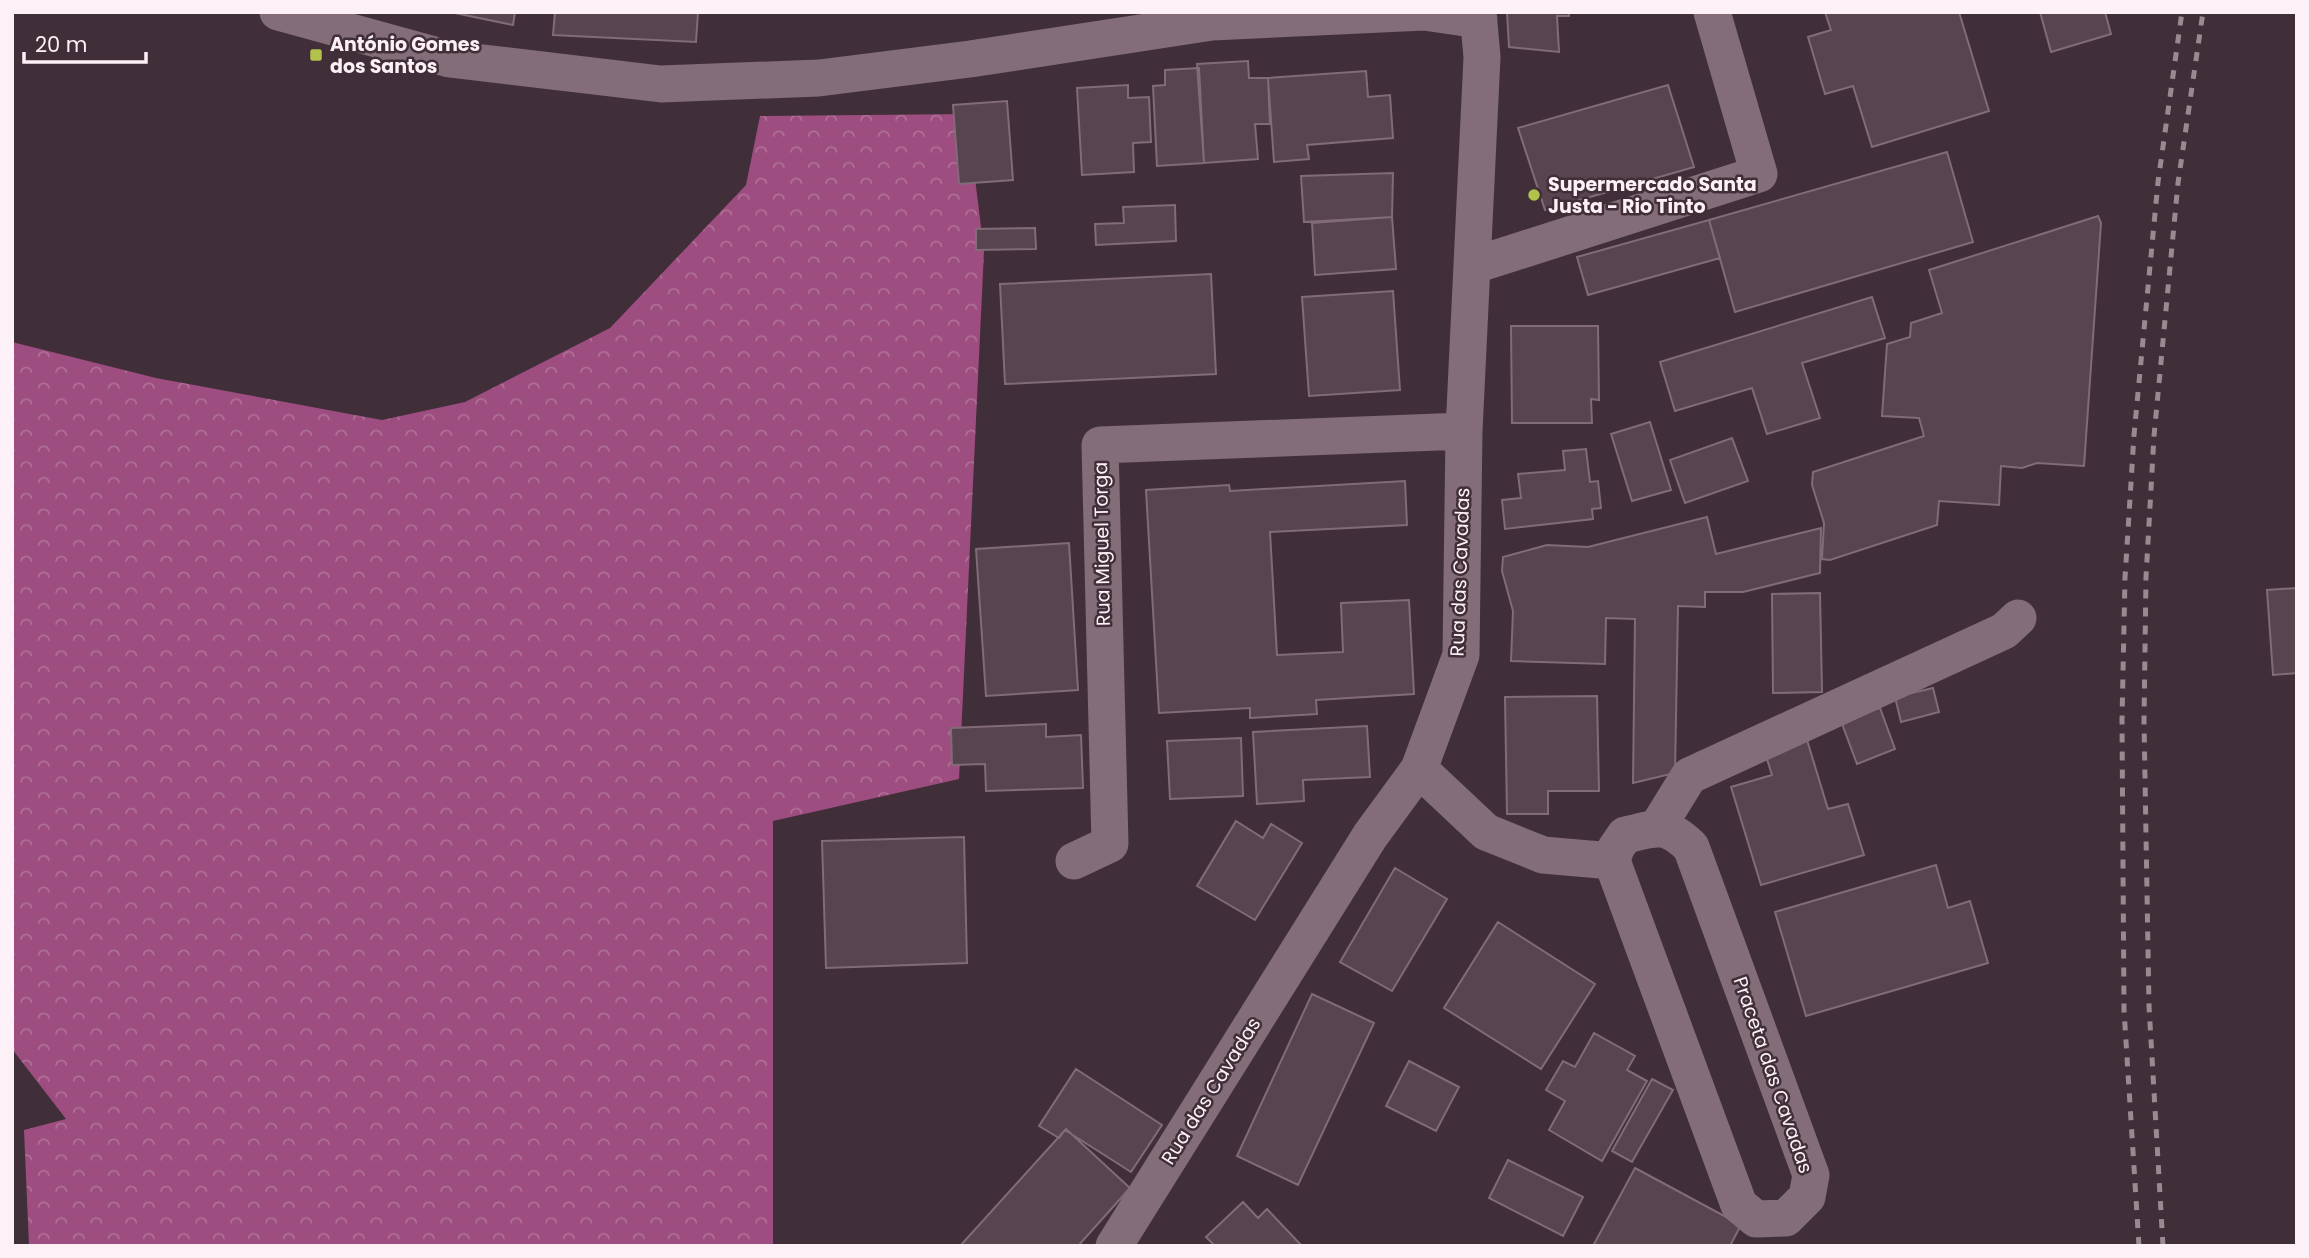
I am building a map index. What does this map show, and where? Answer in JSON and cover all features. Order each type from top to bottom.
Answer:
[{"type":"street","points":[[278,12],[449,59],[661,84],[819,78],[983,57],[1212,22],[1331,14],[1424,12],[1479,16]]},
{"type":"street","points":[[1472,266],[1759,174],[1712,12]]},
{"type":"street","name":"Rua das Cavadas","points":[[1114,1246],[1370,836],[1419,769],[1461,655],[1464,431],[1482,57],[1479,16]]},
{"type":"street","name":"Rua Miguel Torga","points":[[1074,861],[1110,844],[1100,445],[1464,431]]},
{"type":"street","points":[[1419,769],[1486,832],[1543,855],[1612,861],[1616,848],[1625,835],[1657,828],[1689,776],[2004,631],[2018,618]]},
{"type":"street","name":"Praceta das Cavadas","points":[[1612,861],[1739,1205],[1756,1219],[1786,1219],[1807,1197],[1811,1175],[1691,847],[1676,832],[1657,828]]},
{"type":"green space","points":[[967,114],[984,251],[959,779],[773,821],[773,1246],[29,1246],[24,1130],[66,1119],[12,1049],[12,342],[156,378],[382,420],[465,402],[610,328],[746,185],[760,116]]},
{"type":"building","points":[[450,12],[515,12],[513,25]]},
{"type":"building","points":[[555,12],[698,12],[696,42],[553,35]]},
{"type":"building","points":[[1507,12],[1569,12],[1569,16],[1557,16],[1559,52],[1509,47]]},
{"type":"building","points":[[1825,12],[1959,12],[1989,111],[1872,147],[1853,86],[1825,94],[1808,37],[1831,30]]},
{"type":"building","points":[[2040,12],[2105,12],[2111,34],[2051,52]]},
{"type":"building","points":[[1248,61],[1249,78],[1268,78],[1270,124],[1255,124],[1258,159],[1204,163],[1197,64]]},
{"type":"building","points":[[1199,68],[1204,163],[1157,166],[1153,86],[1165,85],[1165,70]]},
{"type":"building","points":[[1366,71],[1368,97],[1390,95],[1393,138],[1307,145],[1309,159],[1274,162],[1268,78]]},
{"type":"building","points":[[1128,85],[1128,98],[1149,97],[1151,142],[1133,143],[1134,172],[1082,175],[1077,88]]},
{"type":"building","points":[[1668,85],[1694,167],[1545,210],[1518,128]]},
{"type":"building","points":[[1007,101],[1013,180],[959,184],[953,105]]},
{"type":"building","points":[[1947,152],[1973,242],[1735,312],[1709,220]]},
{"type":"building","points":[[1393,173],[1392,217],[1304,222],[1301,176]]},
{"type":"building","points":[[1175,205],[1176,241],[1096,245],[1095,224],[1124,223],[1123,207]]},
{"type":"building","points":[[2098,216],[2101,223],[2084,466],[2037,463],[2022,468],[2001,466],[1999,505],[1939,501],[1937,525],[1830,560],[1822,559],[1824,523],[1812,485],[1813,472],[1924,436],[1919,418],[1882,416],[1887,344],[1910,337],[1911,323],[1942,313],[1929,270]]},
{"type":"building","points":[[1392,217],[1396,269],[1315,275],[1312,223]]},
{"type":"building","points":[[1709,220],[1720,258],[1588,295],[1577,257]]},
{"type":"building","points":[[1035,228],[1036,249],[976,250],[976,229]]},
{"type":"building","points":[[1211,274],[1216,374],[1005,384],[1000,284]]},
{"type":"building","points":[[1393,291],[1400,390],[1309,396],[1302,297]]},
{"type":"building","points":[[1872,297],[1885,338],[1802,363],[1820,418],[1767,434],[1752,388],[1675,411],[1660,362]]},
{"type":"building","points":[[1511,326],[1598,326],[1599,400],[1591,399],[1592,423],[1512,423]]},
{"type":"building","points":[[1650,422],[1671,490],[1632,501],[1611,434]]},
{"type":"building","points":[[1732,438],[1748,481],[1685,503],[1670,460]]},
{"type":"building","points":[[1586,449],[1590,482],[1598,481],[1601,508],[1592,509],[1593,519],[1505,529],[1502,500],[1521,498],[1518,474],[1565,470],[1563,451]]},
{"type":"building","points":[[1405,481],[1407,525],[1270,532],[1277,655],[1343,652],[1341,603],[1409,600],[1414,694],[1316,700],[1317,714],[1250,718],[1250,708],[1159,713],[1146,490],[1229,485],[1230,491]]},
{"type":"building","points":[[1707,517],[1716,554],[1821,528],[1820,573],[1743,592],[1705,592],[1705,607],[1678,606],[1675,773],[1633,783],[1635,619],[1606,618],[1605,664],[1511,661],[1513,611],[1502,571],[1503,557],[1547,545],[1588,547]]},
{"type":"building","points":[[1069,543],[1078,690],[986,696],[976,549]]},
{"type":"building","points":[[2297,588],[2297,673],[2273,675],[2267,590]]},
{"type":"building","points":[[1820,593],[1822,692],[1773,693],[1772,594]]},
{"type":"building","points":[[1933,688],[1939,712],[1901,722],[1895,697]]},
{"type":"building","points":[[1597,696],[1599,791],[1548,791],[1548,814],[1507,814],[1505,697]]},
{"type":"building","points":[[1880,708],[1895,749],[1857,764],[1841,721]]},
{"type":"building","points":[[1046,724],[1046,737],[1081,735],[1083,788],[986,791],[985,764],[952,765],[951,728]]},
{"type":"building","points":[[1367,726],[1370,777],[1303,780],[1304,801],[1257,804],[1253,732]]},
{"type":"building","points":[[1241,738],[1243,796],[1170,799],[1167,741]]},
{"type":"building","points":[[1807,740],[1828,809],[1848,804],[1864,855],[1761,885],[1731,787],[1772,775],[1765,753]]},
{"type":"building","points":[[1236,821],[1263,838],[1271,824],[1302,843],[1255,920],[1197,886]]},
{"type":"building","points":[[964,837],[967,963],[826,968],[822,841]]},
{"type":"building","points":[[1936,865],[1948,908],[1970,901],[1988,963],[1806,1016],[1775,912]]},
{"type":"building","points":[[1395,868],[1447,899],[1392,991],[1340,962]]},
{"type":"building","points":[[1498,922],[1595,984],[1541,1069],[1444,1008]]},
{"type":"building","points":[[1312,994],[1374,1023],[1298,1185],[1237,1156]]},
{"type":"building","points":[[1594,1033],[1635,1056],[1627,1070],[1647,1081],[1602,1161],[1549,1130],[1565,1101],[1546,1090],[1563,1061],[1575,1067]]},
{"type":"building","points":[[1409,1061],[1459,1087],[1436,1131],[1386,1106]]},
{"type":"building","points":[[1076,1069],[1162,1125],[1131,1172],[1065,1130],[1059,1138],[1039,1126]]},
{"type":"building","points":[[1652,1079],[1673,1090],[1632,1162],[1612,1151]]},
{"type":"building","points":[[1066,1129],[1130,1188],[1078,1246],[960,1246]]},
{"type":"building","points":[[1508,1160],[1583,1197],[1563,1236],[1489,1198]]},
{"type":"building","points":[[1635,1168],[1741,1225],[1730,1246],[1593,1246]]},
{"type":"building","points":[[1243,1202],[1258,1218],[1267,1209],[1302,1246],[1215,1246],[1206,1237]]},
{"type":"railway","points":[[2139,1246],[2124,1010],[2122,720],[2125,578],[2134,435],[2158,182],[2182,12]]},
{"type":"railway","points":[[2163,1246],[2149,1006],[2144,721],[2146,577],[2154,436],[2178,183],[2203,12]]},
{"type":"place","name":"António Gomes dos Santos","points":[[316,55]]},
{"type":"place","name":"Supermercado Santa Justa - Rio Tinto","points":[[1534,195]]}]
